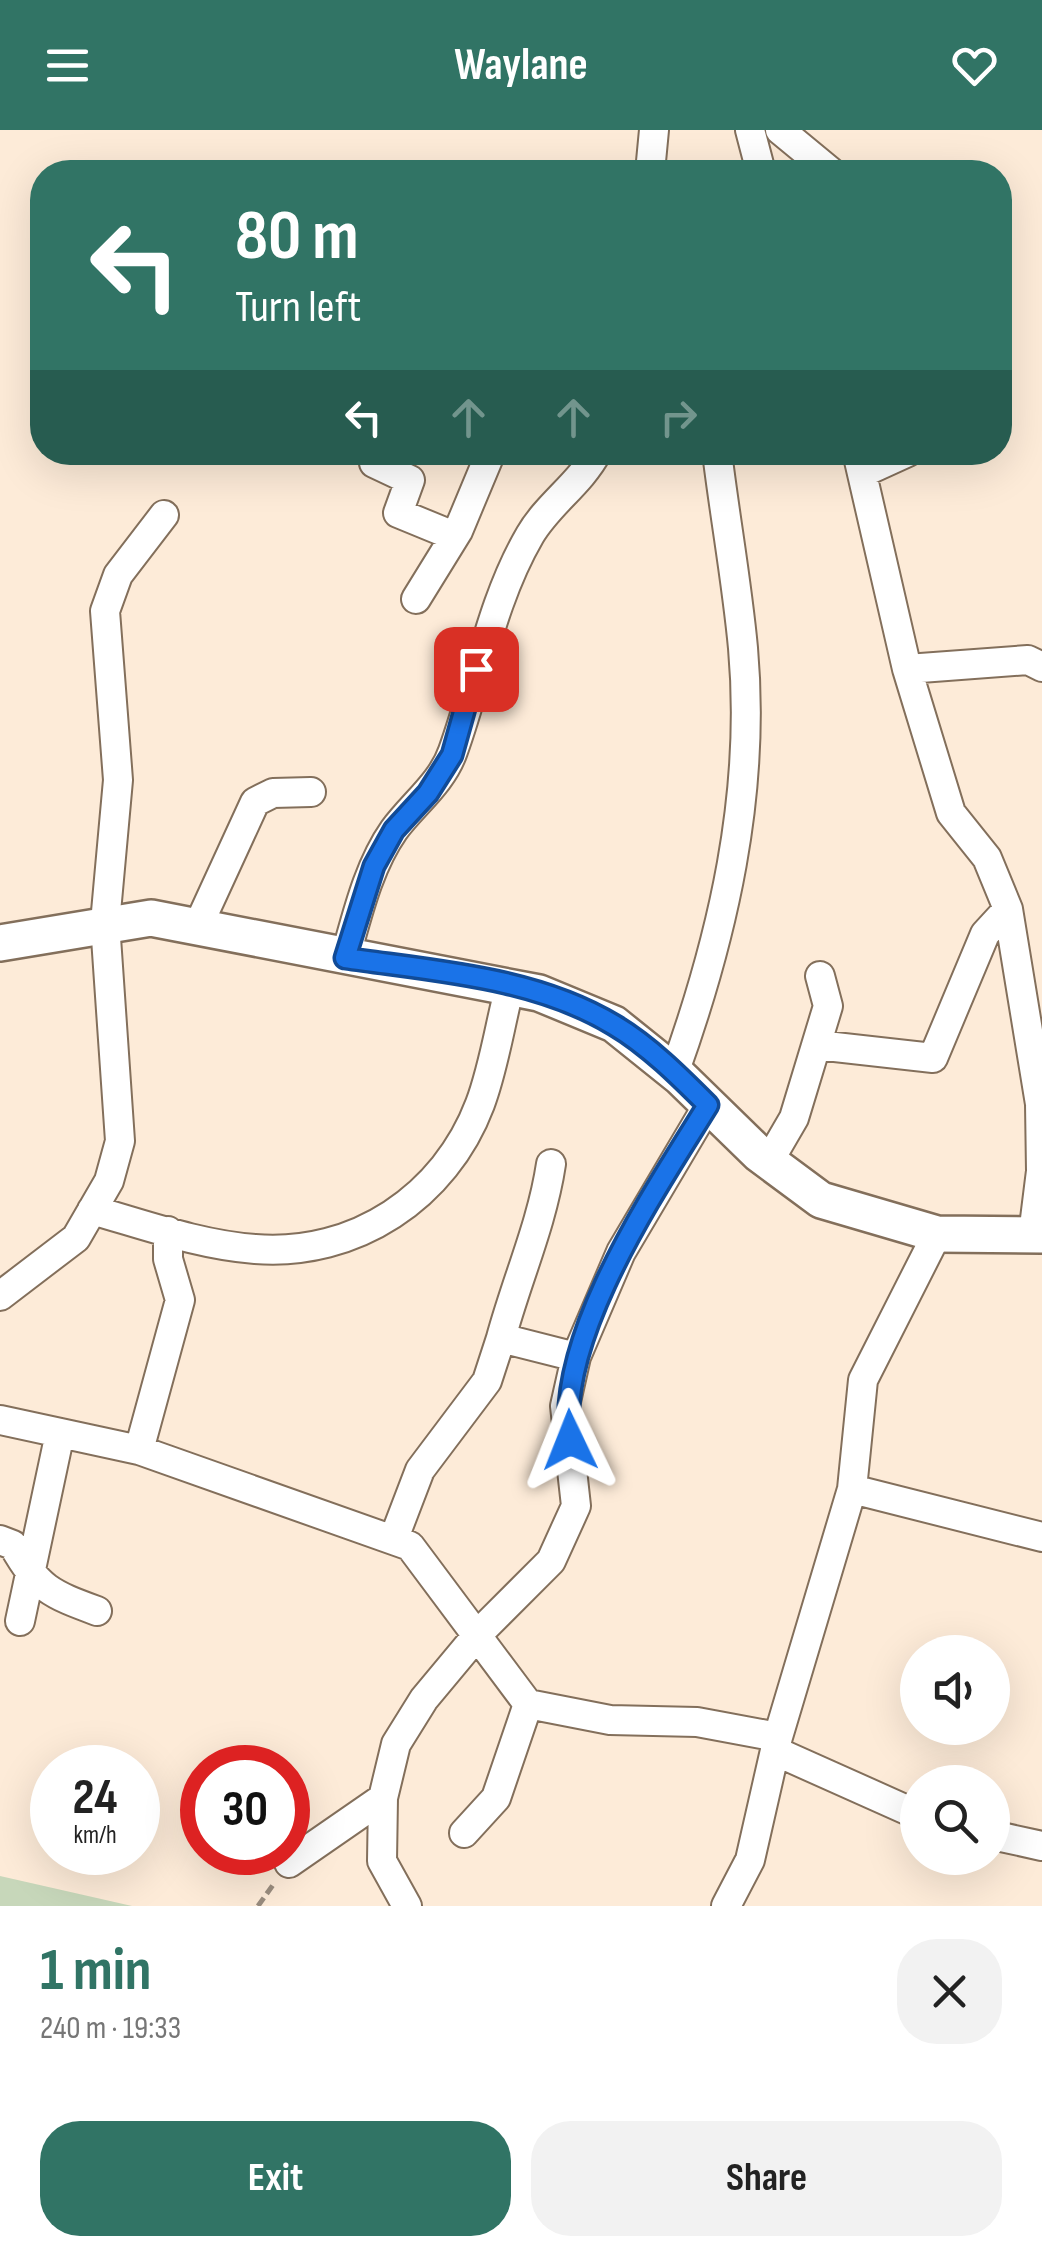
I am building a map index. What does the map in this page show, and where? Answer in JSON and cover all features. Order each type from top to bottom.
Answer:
[{"type":"street","points":[[651,160],[654,130]]},
{"type":"street","points":[[750,130],[758,160]]},
{"type":"street","points":[[780,130],[816,160]]},
{"type":"street","points":[[378,465],[410,480],[398,514],[454,536]]},
{"type":"street","points":[[416,599],[454,536],[485,465]]},
{"type":"street","points":[[345,958],[374,866],[394,830],[428,793],[452,755],[500,600],[531,532],[590,465]]},
{"type":"street","points":[[674,1073],[705,986],[738,836],[745,753],[743,650],[718,465]]},
{"type":"street","points":[[0,943],[150,918],[538,993],[614,1024],[674,1073],[769,1162],[822,1200],[937,1234],[1038,1235],[1040,1104],[1008,909],[987,858],[951,812],[907,669],[860,465]]},
{"type":"street","points":[[0,1296],[76,1238],[109,1182],[120,1141],[105,923],[118,780],[105,612],[118,575],[164,514]]},
{"type":"street","points":[[907,669],[1028,660],[1042,667]]},
{"type":"street","points":[[198,926],[254,802],[273,793],[311,792]]},
{"type":"street","points":[[816,1045],[933,1058],[985,934],[1008,909]]},
{"type":"street","points":[[769,1162],[794,1118],[828,1006],[820,976]]},
{"type":"street","points":[[92,1210],[256,1249],[321,1245],[400,1213],[450,1163],[480,1104],[510,986]]},
{"type":"street","points":[[407,1906],[382,1861],[383,1798],[396,1744],[424,1699],[480,1633],[551,1561],[576,1506],[565,1406],[576,1357],[622,1252],[708,1105]]},
{"type":"street","points":[[394,1538],[420,1470],[487,1381],[518,1274],[544,1212],[551,1164]]},
{"type":"street","points":[[139,1450],[180,1300],[168,1259],[168,1231]]},
{"type":"street","points":[[726,1906],[750,1860],[776,1744],[852,1489],[863,1380],[937,1234]]},
{"type":"street","points":[[501,1338],[576,1357]]},
{"type":"street","points":[[0,1420],[139,1450],[410,1546],[480,1633],[528,1704],[610,1720],[697,1722],[776,1744],[900,1805]]},
{"type":"street","points":[[20,1621],[60,1433]]},
{"type":"street","points":[[852,1489],[1042,1537]]},
{"type":"street","points":[[0,1540],[13,1545],[30,1574],[50,1594],[98,1611]]},
{"type":"street","points":[[464,1833],[496,1798],[528,1704]]},
{"type":"street","points":[[310,1849],[383,1798]]},
{"type":"street","points":[[1010,1838],[1042,1846]]},
{"type":"green space","points":[[0,1876],[132,1906],[0,1906]]},
{"type":"route","points":[[476,669],[452,755],[428,793],[394,830],[374,866],[345,958],[476,977],[538,993],[614,1024],[708,1105],[622,1252],[576,1357],[565,1406],[570,1440]]}]
